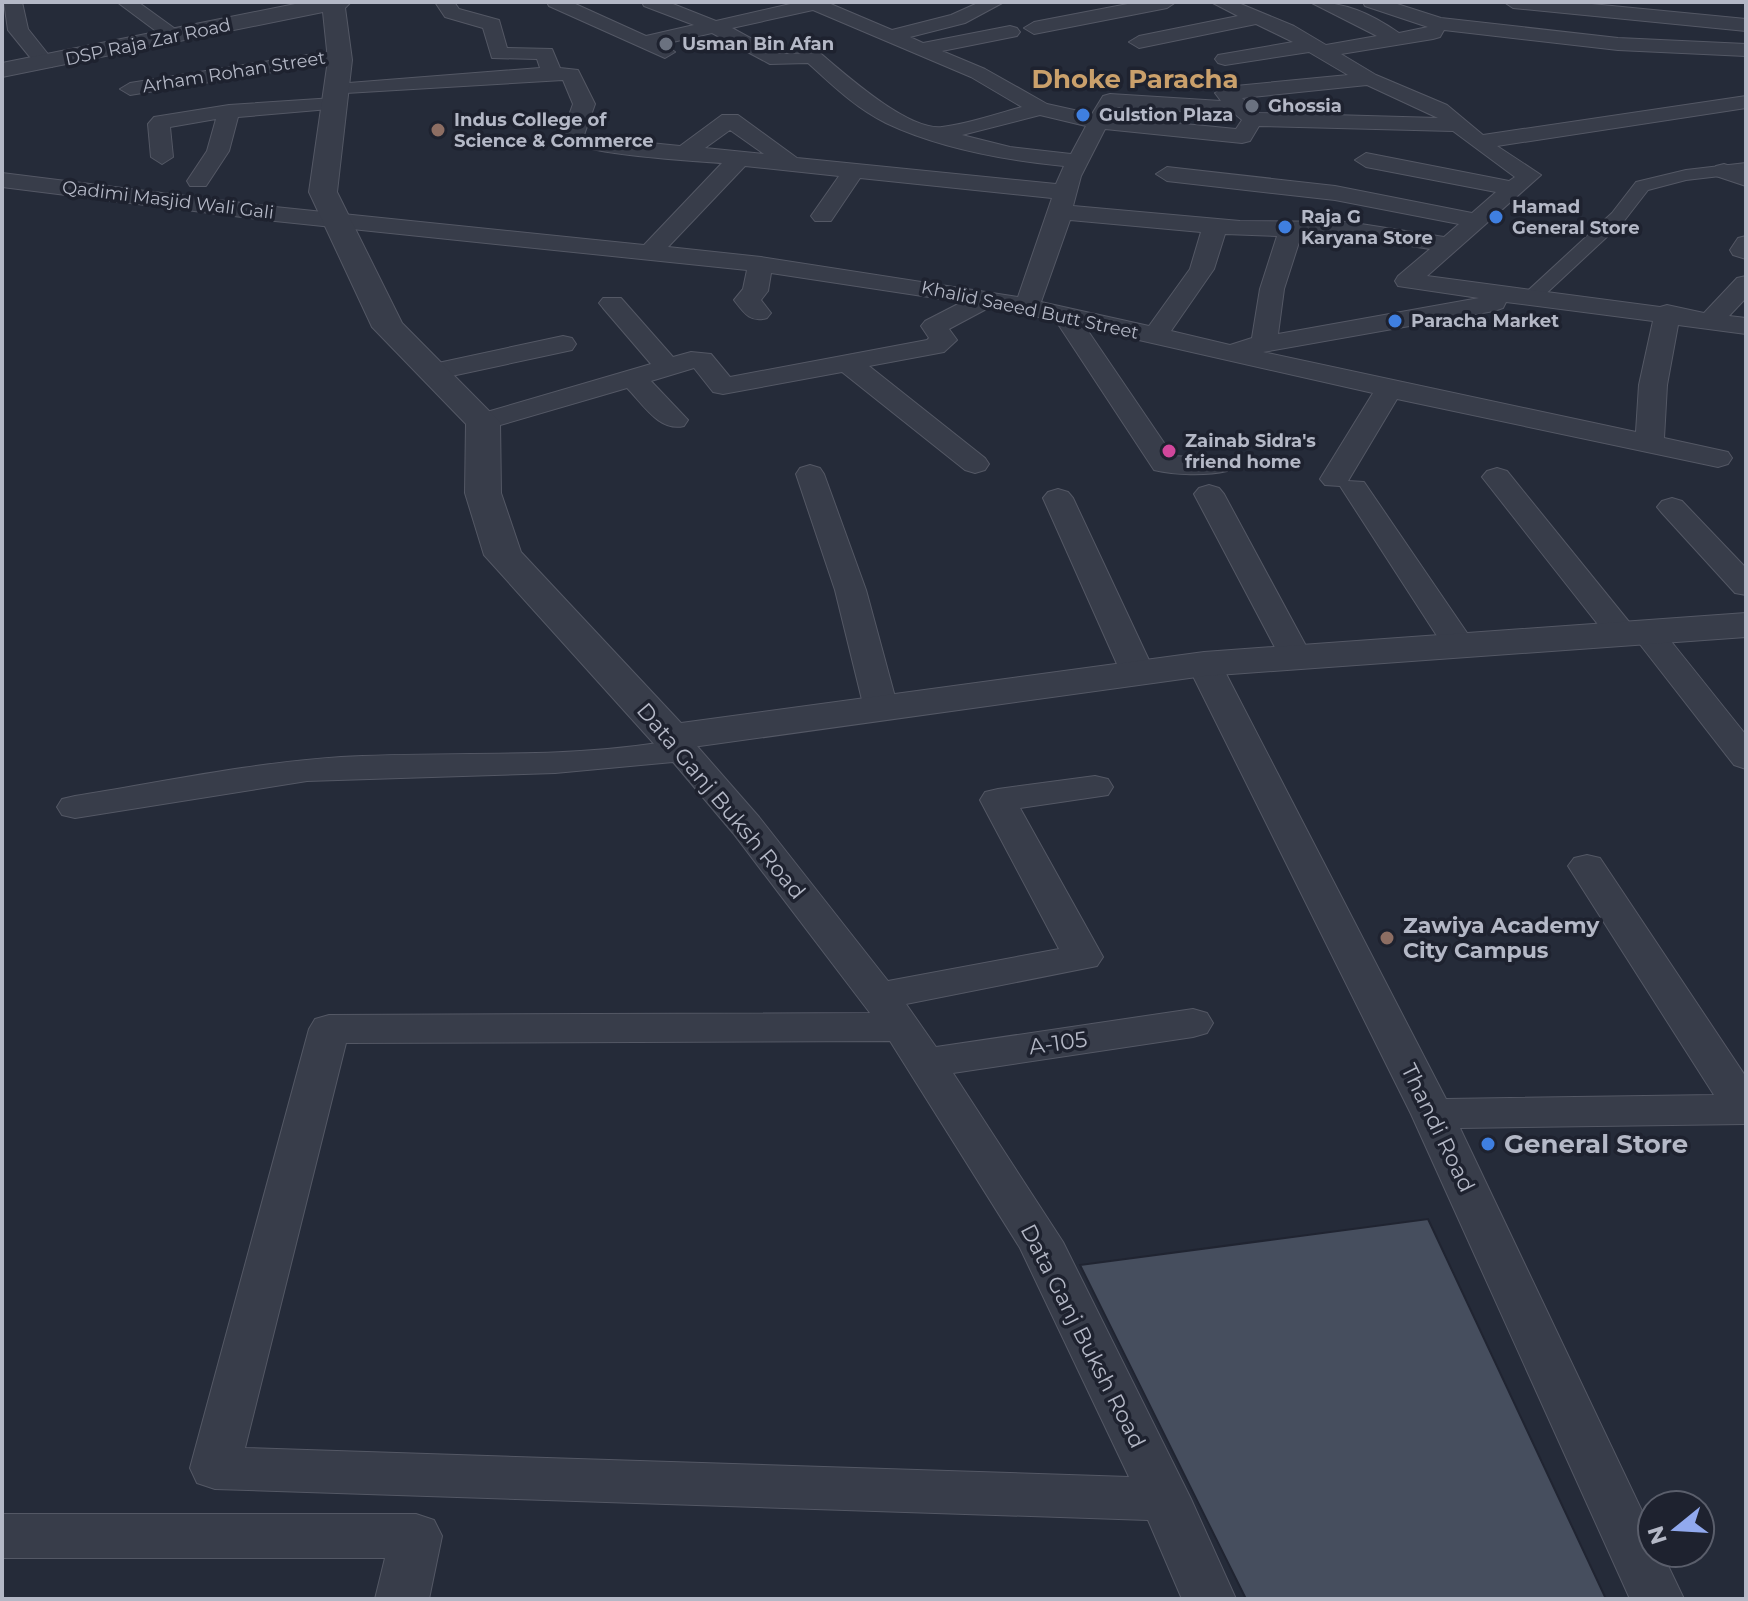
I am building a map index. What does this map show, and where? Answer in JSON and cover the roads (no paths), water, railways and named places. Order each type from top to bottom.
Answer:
[{"type":"street","points":[[13,2],[18,30],[45,63]]},
{"type":"street","points":[[126,2],[175,36]]},
{"type":"street","points":[[334,2],[339,56],[323,192],[388,327],[483,422],[668,367],[702,360],[723,386],[942,344],[944,340],[934,326],[989,298]]},
{"type":"street","name":"DSP Raja Zar Road","points":[[2,70],[334,2]]},
{"type":"street","points":[[444,2],[452,13],[492,24],[499,54],[547,54],[552,74]]},
{"type":"street","points":[[556,2],[678,58]]},
{"type":"street","points":[[651,2],[715,27],[777,60],[813,57],[853,92],[892,118],[1010,154],[1078,161]]},
{"type":"street","points":[[890,36],[958,19],[995,2]]},
{"type":"street","points":[[1034,28],[1167,2]]},
{"type":"street","points":[[1220,2],[1318,48],[1369,79],[1440,109],[1478,142],[1516,169],[1530,175],[1407,281],[1667,313],[1746,326]]},
{"type":"street","points":[[1319,2],[1360,18],[1396,39]]},
{"type":"street","points":[[1372,2],[1439,24],[1618,44],[1746,50]]},
{"type":"street","points":[[1400,12],[1426,2]]},
{"type":"street","points":[[1513,2],[1746,25]]},
{"type":"street","points":[[646,42],[812,3],[978,73],[1040,109],[1097,122],[1459,125]]},
{"type":"street","points":[[1139,42],[1297,4]]},
{"type":"street","points":[[1225,59],[1433,33],[1439,24]]},
{"type":"street","points":[[920,49],[1010,32]]},
{"type":"street","name":"Arham Rohan Street","points":[[130,89],[339,56]]},
{"type":"street","points":[[162,157],[159,124],[335,97],[571,74],[584,104],[572,138],[599,145],[854,170],[1215,226],[1348,229],[1451,245]]},
{"type":"street","points":[[1239,124],[1225,93],[1369,79]]},
{"type":"street","points":[[1027,307],[1078,161],[1097,122],[1113,99],[1313,142]]},
{"type":"street","points":[[1478,142],[1746,102]]},
{"type":"street","points":[[940,134],[1040,109]]},
{"type":"street","points":[[198,181],[218,151],[229,111]]},
{"type":"street","points":[[684,153],[730,120],[791,163]]},
{"type":"street","points":[[1199,177],[1239,124]]},
{"type":"street","points":[[574,165],[599,145]]},
{"type":"street","points":[[650,252],[740,158]]},
{"type":"street","points":[[1366,160],[1513,189]]},
{"type":"street","points":[[1223,351],[1531,297],[1618,217],[1642,186],[1686,175],[1735,169],[1746,179]]},
{"type":"street","points":[[823,216],[854,170]]},
{"type":"street","points":[[1167,174],[1335,193],[1478,221]]},
{"type":"street","name":"Qadimi Masjid Wali Gali","points":[[2,180],[275,214],[333,218]]},
{"type":"street","name":"Khalid Saeed Butt Street","points":[[333,218],[537,243],[761,264],[989,298],[1389,389],[1718,458]]},
{"type":"street","points":[[1155,336],[1202,269],[1215,226]]},
{"type":"street","points":[[1264,343],[1272,289],[1291,229]]},
{"type":"street","points":[[1746,243],[1742,250],[1746,252]]},
{"type":"street","points":[[758,313],[747,300],[755,291],[761,264]]},
{"type":"street","points":[[1711,320],[1746,283]]},
{"type":"street","points":[[612,303],[668,367]]},
{"type":"street","points":[[1649,445],[1654,409],[1653,385],[1667,313]]},
{"type":"street","points":[[1065,315],[1164,464],[1213,480],[1296,657]]},
{"type":"street","points":[[433,372],[563,344]]},
{"type":"street","points":[[849,364],[975,464]]},
{"type":"street","points":[[633,378],[674,420]]},
{"type":"street","points":[[1389,389],[1345,483],[1460,646]]},
{"type":"street","name":"Data Ganj Buksh Road","points":[[483,422],[483,493],[503,555],[677,744],[746,825],[901,1029],[1040,1242],[1165,1499],[1209,1599]]},
{"type":"street","points":[[810,474],[833,529],[853,591],[881,708]]},
{"type":"street","points":[[1497,477],[1746,758]]},
{"type":"street","points":[[1058,498],[1138,673]]},
{"type":"street","points":[[1672,507],[1746,586]]},
{"type":"street","points":[[75,807],[233,780],[322,770],[630,760],[677,744],[881,708],[1204,664],[1744,628]]},
{"type":"street","name":"Thandi Road","points":[[1204,664],[1432,1114],[1657,1599]]},
{"type":"street","points":[[1095,787],[998,800],[1083,957],[901,1029],[329,1029],[215,1468],[1165,1499]]},
{"type":"street","points":[[1587,866],[1746,1110]]},
{"type":"street","name":"A-105","points":[[901,1029],[1193,1023]]},
{"type":"street","points":[[1432,1114],[1746,1110]]},
{"type":"street","points":[[2,1536],[416,1536],[402,1599]]},
{"type":"place","name":"Usman Bin Afan","points":[[666,44]]},
{"type":"place","name":"Ghossia","points":[[1252,106]]},
{"type":"place","name":"Gulstion Plaza","points":[[1083,115]]},
{"type":"place","name":"Indus College of Science & Commerce","points":[[438,130]]},
{"type":"place","name":"Hamad General Store","points":[[1496,217]]},
{"type":"place","name":"Raja G Karyana Store","points":[[1285,227]]},
{"type":"place","name":"Paracha Market","points":[[1395,321]]},
{"type":"place","name":"Zainab Sidra's friend home","points":[[1169,451]]},
{"type":"place","name":"Zawiya Academy City Campus","points":[[1387,938]]},
{"type":"place","name":"General Store","points":[[1488,1144]]},
{"type":"district","name":"Dhoke Paracha","points":[[1135,79]]}]
